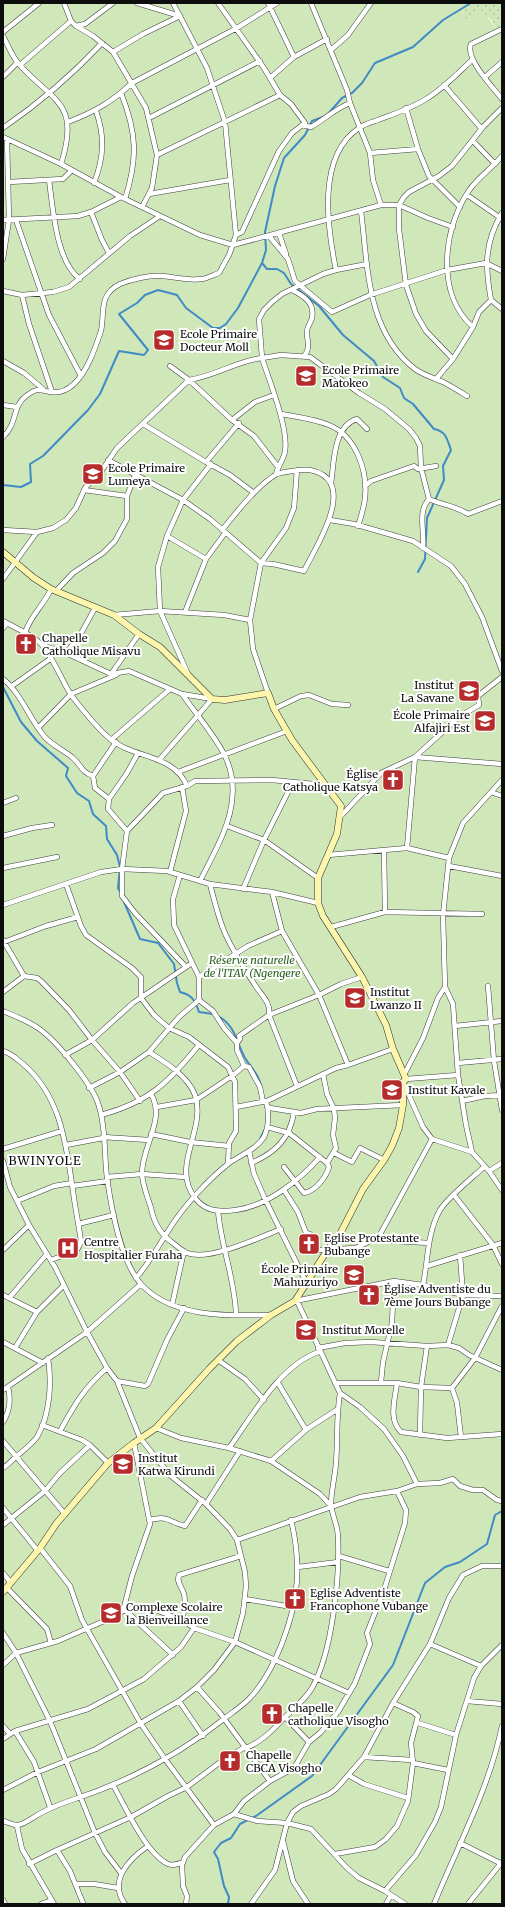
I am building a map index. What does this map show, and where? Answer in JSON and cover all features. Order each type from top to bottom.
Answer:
[{"type":"street","points":[[3,32],[38,3]]},
{"type":"street","points":[[64,3],[71,21],[113,52],[146,108],[157,155],[152,188],[142,207]]},
{"type":"street","points":[[76,26],[85,24],[113,3]]},
{"type":"street","points":[[136,3],[180,16]]},
{"type":"street","points":[[3,361],[24,374],[43,389],[52,392],[69,390],[81,376],[90,360],[101,330],[103,303],[109,291],[121,284],[136,279],[161,276],[202,279],[219,273],[233,245],[236,235],[225,122],[214,85],[173,3]]},
{"type":"street","points":[[218,3],[260,61],[280,95],[291,104],[306,126]]},
{"type":"street","points":[[68,122],[96,111],[132,83],[237,28],[269,5],[277,3]]},
{"type":"street","points":[[311,3],[347,90],[370,153],[373,180],[381,205]]},
{"type":"street","points":[[331,50],[348,35],[371,3]]},
{"type":"street","points":[[269,5],[294,57]]},
{"type":"street","points":[[113,52],[143,34],[180,16]]},
{"type":"street","points":[[3,77],[71,21]]},
{"type":"street","points":[[502,29],[471,44],[469,49],[472,60],[502,99]]},
{"type":"street","points":[[3,36],[18,64],[49,92],[62,108],[68,122],[66,149],[61,164]]},
{"type":"street","points":[[270,78],[294,57],[326,39]]},
{"type":"street","points":[[3,128],[23,114],[49,92],[90,56],[102,43]]},
{"type":"street","points":[[336,270],[328,203],[332,164],[337,151],[343,142],[360,127],[424,100],[444,85],[472,60]]},
{"type":"street","points":[[149,118],[260,61]]},
{"type":"street","points":[[485,77],[502,62]]},
{"type":"street","points":[[444,85],[480,127],[483,127]]},
{"type":"street","points":[[3,220],[78,216],[123,198],[131,180],[134,149],[131,118],[121,93]]},
{"type":"street","points":[[157,155],[280,95]]},
{"type":"street","points":[[236,235],[242,232],[279,151],[292,133],[326,119],[350,101]]},
{"type":"street","points":[[406,108],[418,149],[432,180],[460,207]]},
{"type":"street","points":[[453,359],[426,331],[419,320],[406,285],[399,229],[399,205],[409,192],[432,180],[452,166],[483,127],[502,108]]},
{"type":"street","points":[[94,183],[101,162],[103,142],[101,125],[96,111]]},
{"type":"street","points":[[3,259],[9,220],[9,182],[6,171],[5,138],[61,164],[123,198],[200,235],[233,245],[381,205],[399,205],[453,227]]},
{"type":"street","points":[[473,141],[496,164]]},
{"type":"street","points":[[370,153],[418,149]]},
{"type":"street","points":[[473,327],[463,318],[448,282],[447,249],[460,207],[467,195],[475,183],[496,164],[502,156]]},
{"type":"street","points":[[9,182],[63,179],[72,170]]},
{"type":"street","points":[[49,180],[54,218],[61,248],[74,275],[80,279]]},
{"type":"street","points":[[149,194],[230,180]]},
{"type":"street","points":[[467,195],[501,217],[491,234],[486,263],[491,300],[502,309]]},
{"type":"street","points":[[361,211],[370,295],[378,318],[399,354],[416,369],[466,396]]},
{"type":"street","points":[[91,212],[109,253]]},
{"type":"street","points":[[3,290],[22,295],[53,292],[69,287],[80,279],[95,264],[143,226],[160,216]]},
{"type":"street","points":[[16,220],[49,315],[81,376]]},
{"type":"street","points":[[279,233],[292,275],[299,286],[332,312],[370,295],[406,285],[447,270],[486,263],[502,271]]},
{"type":"street","points":[[269,236],[288,260]]},
{"type":"street","points":[[276,474],[285,452],[286,445],[281,414],[262,358],[259,319],[264,310],[282,294],[336,270],[367,264]]},
{"type":"street","points":[[292,290],[305,296],[310,303],[312,310],[312,319],[306,331],[309,347],[304,356]]},
{"type":"street","points":[[22,295],[29,324],[52,392]]},
{"type":"street","points":[[436,379],[453,359],[473,327],[479,312],[491,300]]},
{"type":"street","points":[[3,530],[37,532],[52,528],[66,520],[76,508],[84,490],[102,470],[117,448],[189,380],[213,375],[252,359],[281,355],[310,357],[358,392],[385,409],[409,429],[416,438],[420,446],[421,468],[429,499],[423,509],[425,536],[423,548]]},
{"type":"street","points":[[170,366],[189,380],[232,420],[254,436],[278,467]]},
{"type":"street","points":[[3,437],[14,424],[17,407],[25,397],[35,390],[43,389]]},
{"type":"street","points":[[232,420],[255,402],[274,395]]},
{"type":"street","points":[[3,405],[17,407]]},
{"type":"street","points":[[281,414],[307,418],[331,426],[342,433],[355,447],[364,471],[365,486],[365,497],[358,526]]},
{"type":"street","points":[[108,460],[183,500],[261,563],[273,564],[304,571],[330,520],[333,500],[331,484],[337,442],[346,424],[357,419],[367,429]]},
{"type":"street","points":[[143,424],[230,475],[254,493]]},
{"type":"street","points":[[206,462],[239,424]]},
{"type":"street","points":[[188,674],[160,611],[158,567],[167,536],[183,500],[211,464]]},
{"type":"street","points":[[365,486],[372,481],[414,466],[418,469],[436,466]]},
{"type":"street","points":[[185,612],[206,559],[223,532],[254,493],[276,474],[297,470],[316,472],[324,476],[331,484]]},
{"type":"street","points":[[297,470],[294,508],[286,528],[261,563],[250,620],[253,649],[274,709],[300,753],[341,806],[337,834],[318,878],[318,903],[362,977],[386,1025],[404,1079],[423,1127],[432,1139],[472,1152]]},
{"type":"street","points":[[25,633],[30,620],[53,590],[73,573],[103,553],[115,541],[127,519],[127,496],[135,475]]},
{"type":"street","points":[[84,490],[127,496]]},
{"type":"street","points":[[429,499],[443,505],[460,508],[468,514],[502,501]]},
{"type":"street","points":[[330,520],[413,541],[451,566],[465,584],[482,617],[502,671]]},
{"type":"street","points":[[3,579],[37,532]]},
{"type":"street","points":[[167,536],[206,559]]},
{"type":"street","points":[[3,552],[53,590],[114,616],[138,634],[160,647],[212,698]]},
{"type":"street","points":[[66,653],[80,637],[95,608]]},
{"type":"street","points":[[114,616],[160,611],[224,615],[250,620]]},
{"type":"street","points":[[3,628],[5,622],[25,633],[42,645],[66,653],[112,674],[129,671],[182,694],[225,700],[268,693]]},
{"type":"street","points":[[112,674],[138,634]]},
{"type":"street","points":[[42,645],[71,694],[111,740],[138,753],[160,759],[178,772],[185,786],[186,811],[170,872]]},
{"type":"street","points":[[12,686],[50,659]]},
{"type":"street","points":[[38,728],[71,694],[105,678],[129,671]]},
{"type":"street","points":[[340,817],[382,773],[415,757],[459,717],[479,705],[478,696],[502,677]]},
{"type":"street","points":[[3,679],[12,686],[31,719],[45,738],[74,759],[85,773],[93,776]]},
{"type":"street","points":[[111,740],[170,689]]},
{"type":"street","points":[[182,694],[197,717],[213,735],[224,755],[233,780],[232,799],[227,826],[200,881]]},
{"type":"street","points":[[274,709],[300,696],[309,695],[332,704],[348,705]]},
{"type":"street","points":[[160,759],[212,698]]},
{"type":"street","points":[[178,772],[287,731]]},
{"type":"street","points":[[109,798],[95,788],[93,776],[116,742]]},
{"type":"street","points":[[127,831],[108,809],[109,798],[127,773],[138,753]]},
{"type":"street","points":[[415,757],[502,764]]},
{"type":"street","points":[[407,848],[415,757]]},
{"type":"street","points":[[186,967],[135,913],[122,896],[122,869],[127,831],[163,793],[195,781],[262,780],[324,784]]},
{"type":"street","points":[[502,780],[463,823],[448,858],[443,915],[445,987],[453,1004],[458,1075],[472,1152],[489,1171],[502,1190]]},
{"type":"street","points":[[244,889],[264,840],[293,782]]},
{"type":"street","points":[[491,792],[502,796]]},
{"type":"street","points":[[3,803],[16,798]]},
{"type":"street","points":[[3,836],[32,828],[52,825]]},
{"type":"street","points":[[227,826],[264,840],[318,878]]},
{"type":"street","points":[[328,855],[407,848],[448,858]]},
{"type":"street","points":[[384,851],[385,912]]},
{"type":"street","points":[[3,868],[57,857]]},
{"type":"street","points":[[448,866],[502,876]]},
{"type":"street","points":[[3,905],[16,899],[101,872],[122,869],[170,872],[210,884],[272,892],[318,903]]},
{"type":"street","points":[[89,1088],[120,1072],[149,1052],[169,1028],[199,1000],[199,977],[174,926],[173,899],[180,875]]},
{"type":"street","points":[[66,884],[86,935],[132,968],[140,977],[141,998],[154,1015],[169,1028],[188,1037],[198,1046],[221,1060],[228,1068],[232,1076],[236,1107],[236,1131],[230,1139],[228,1164]]},
{"type":"street","points":[[210,884],[219,920],[230,943],[258,991],[268,1003],[270,1009],[269,1015],[297,1086]]},
{"type":"street","points":[[272,892],[282,931],[319,995],[348,1065]]},
{"type":"street","points":[[331,927],[385,912],[443,915],[482,914]]},
{"type":"street","points":[[24,976],[4,941],[46,926],[78,917]]},
{"type":"street","points":[[199,977],[248,946],[282,931]]},
{"type":"street","points":[[65,1055],[92,1040],[141,998],[192,963]]},
{"type":"street","points":[[3,992],[24,976],[37,978],[57,996],[120,1072],[140,1101]]},
{"type":"street","points":[[362,977],[341,984],[319,995],[269,1015],[239,1036],[237,1050],[244,1066],[249,1067],[260,1087],[265,1101],[270,1108],[294,1112],[403,1105]]},
{"type":"street","points":[[488,986],[494,1061],[501,1095],[502,1110]]},
{"type":"street","points":[[296,1301],[328,1249],[339,1236],[363,1189],[384,1160],[399,1128],[403,1105],[404,1079],[423,1038],[438,998],[445,987]]},
{"type":"street","points":[[199,1000],[213,1010],[218,1019],[238,1041]]},
{"type":"street","points":[[3,1011],[38,1028],[52,1040],[89,1088],[97,1102],[101,1115],[107,1179],[114,1215],[126,1256],[140,1284],[150,1292],[172,1305],[195,1312],[226,1315],[271,1315]]},
{"type":"street","points":[[455,1026],[502,1021]]},
{"type":"street","points":[[101,1115],[123,1109],[151,1094],[177,1072],[198,1046]]},
{"type":"street","points":[[236,1107],[265,1101],[336,1068],[393,1048]]},
{"type":"street","points":[[3,1051],[15,1057],[41,1082],[54,1104],[66,1145],[81,1242],[79,1248],[51,1260]]},
{"type":"street","points":[[149,1052],[177,1072],[192,1089],[196,1100],[197,1121],[190,1142],[185,1177],[194,1197],[204,1207],[218,1211],[243,1209],[284,1190],[320,1157]]},
{"type":"street","points":[[458,1063],[494,1061],[502,1059]]},
{"type":"street","points":[[157,1107],[196,1100],[232,1076],[244,1066]]},
{"type":"street","points":[[323,1074],[327,1094],[334,1109],[335,1118],[334,1135],[336,1148],[327,1163]]},
{"type":"street","points":[[404,1079],[458,1075]]},
{"type":"street","points":[[151,1094],[157,1107],[156,1120],[149,1140],[142,1174],[153,1217],[164,1237],[184,1251],[196,1254],[224,1251],[281,1229]]},
{"type":"street","points":[[462,1101],[485,1096],[501,1095]]},
{"type":"street","points":[[136,1278],[175,1221],[194,1197],[228,1164],[249,1151],[260,1141],[267,1127],[268,1106]]},
{"type":"street","points":[[251,1163],[263,1158],[275,1149],[289,1133],[294,1112]]},
{"type":"street","points":[[267,1127],[289,1133],[320,1157],[329,1166],[326,1175],[320,1183],[306,1193],[304,1193],[284,1167]]},
{"type":"street","points":[[3,1150],[62,1131]]},
{"type":"street","points":[[151,1134],[190,1142],[229,1146]]},
{"type":"street","points":[[66,1145],[103,1138],[149,1140]]},
{"type":"street","points":[[377,1240],[432,1139]]},
{"type":"street","points":[[334,1152],[352,1162],[360,1148],[384,1160]]},
{"type":"street","points":[[249,1151],[251,1163],[265,1199],[307,1284]]},
{"type":"street","points":[[3,1161],[4,1176],[29,1225],[51,1260],[87,1332],[107,1368],[117,1381],[140,1438],[171,1476],[202,1500],[230,1529],[237,1540],[245,1572],[245,1599],[235,1642],[214,1670],[197,1686],[179,1701],[96,1749],[38,1772],[3,1790]]},
{"type":"street","points":[[489,1171],[502,1163]]},
{"type":"street","points":[[423,1285],[427,1266],[429,1243],[435,1222],[441,1209],[484,1167]]},
{"type":"street","points":[[17,1201],[54,1186],[142,1174],[185,1177]]},
{"type":"street","points":[[284,1190],[295,1206],[306,1233],[306,1238],[319,1250],[356,1248],[370,1241],[377,1240],[429,1243]]},
{"type":"street","points":[[454,1195],[493,1245],[502,1264]]},
{"type":"street","points":[[218,1211],[236,1314]]},
{"type":"street","points":[[78,1224],[114,1215]]},
{"type":"street","points":[[3,1250],[29,1225]]},
{"type":"street","points":[[427,1266],[502,1242]]},
{"type":"street","points":[[172,1305],[184,1251]]},
{"type":"street","points":[[10,1297],[46,1254]]},
{"type":"street","points":[[448,1345],[463,1295],[460,1255]]},
{"type":"street","points":[[7,1588],[39,1550],[64,1513],[108,1463],[140,1438],[156,1428],[237,1341],[271,1315],[296,1301],[394,1281],[423,1285],[463,1295],[502,1297]]},
{"type":"street","points":[[381,1382],[383,1362],[392,1324],[394,1281]]},
{"type":"street","points":[[3,1422],[8,1413],[10,1402],[5,1388],[87,1332],[140,1284]]},
{"type":"street","points":[[15,1348],[38,1312],[64,1285]]},
{"type":"street","points":[[3,1295],[10,1297],[38,1312]]},
{"type":"street","points":[[296,1301],[340,1393],[360,1407],[384,1429],[403,1456],[417,1484]]},
{"type":"street","points":[[452,1388],[475,1358],[502,1306]]},
{"type":"street","points":[[117,1381],[145,1386],[148,1384],[167,1340],[184,1308]]},
{"type":"street","points":[[3,1342],[43,1363]]},
{"type":"street","points":[[229,1448],[264,1400],[296,1363],[319,1350],[352,1343],[372,1342],[427,1346],[448,1345],[459,1348],[475,1358],[502,1370]]},
{"type":"street","points":[[420,1435],[421,1387],[427,1346]]},
{"type":"street","points":[[3,1468],[37,1437],[42,1425],[49,1396],[50,1370],[48,1358]]},
{"type":"street","points":[[218,1360],[245,1379],[264,1400]]},
{"type":"street","points":[[60,1431],[76,1402],[86,1388],[107,1368]]},
{"type":"street","points":[[335,1383],[381,1382],[421,1387],[452,1388]]},
{"type":"street","points":[[278,1383],[306,1430]]},
{"type":"street","points":[[397,1383],[393,1417],[397,1428],[402,1432],[420,1435],[461,1437],[502,1434]]},
{"type":"street","points":[[452,1388],[457,1403],[461,1437]]},
{"type":"street","points":[[30,1864],[57,1850],[131,1817],[187,1787],[219,1763],[245,1748],[256,1744],[305,1698],[317,1679],[323,1664],[335,1601],[339,1556],[338,1535],[331,1506],[336,1462],[340,1393]]},
{"type":"street","points":[[271,1461],[306,1430],[338,1409]]},
{"type":"street","points":[[42,1425],[60,1431],[90,1445],[108,1463]]},
{"type":"street","points":[[156,1428],[186,1440],[229,1448],[271,1461],[320,1494],[331,1506]]},
{"type":"street","points":[[3,1441],[64,1513]]},
{"type":"street","points":[[124,1610],[132,1576],[149,1530],[149,1520],[134,1443]]},
{"type":"street","points":[[3,1525],[45,1491],[60,1473],[90,1445]]},
{"type":"street","points":[[206,1504],[240,1451]]},
{"type":"street","points":[[237,1540],[331,1506],[360,1497],[397,1491],[417,1484],[440,1483],[453,1479],[460,1486],[473,1490],[483,1490],[497,1500],[502,1501]]},
{"type":"street","points":[[114,1785],[148,1846],[168,1864],[174,1865],[183,1862],[214,1825],[234,1814],[244,1801],[270,1781],[294,1768],[309,1742],[327,1726],[349,1693],[364,1662],[370,1644],[367,1633],[384,1590],[406,1516],[404,1503],[397,1491]]},
{"type":"street","points":[[149,1520],[157,1518],[170,1519],[185,1526],[202,1500]]},
{"type":"street","points":[[3,1508],[70,1586],[82,1620],[88,1628],[141,1724],[214,1825]]},
{"type":"street","points":[[3,1821],[17,1826],[50,1807],[114,1785],[165,1759],[203,1736],[248,1699],[262,1681],[275,1660],[292,1607],[298,1567],[292,1520]]},
{"type":"street","points":[[182,1620],[185,1601],[184,1594],[178,1581],[179,1575],[241,1556]]},
{"type":"street","points":[[339,1556],[389,1571]]},
{"type":"street","points":[[298,1567],[338,1562]]},
{"type":"street","points":[[251,1904],[275,1870],[287,1823],[293,1812],[301,1806],[329,1794],[364,1757],[393,1703],[430,1644],[449,1598],[463,1575],[482,1566],[502,1566]]},
{"type":"street","points":[[3,1573],[7,1588],[47,1629],[51,1643]]},
{"type":"street","points":[[245,1599],[292,1607]]},
{"type":"street","points":[[3,1665],[16,1653],[51,1643],[88,1628],[124,1610],[148,1608],[182,1620],[194,1628],[235,1642],[349,1693]]},
{"type":"street","points":[[124,1610],[173,1655]]},
{"type":"street","points":[[3,1738],[15,1731],[88,1709],[144,1679],[182,1647],[194,1628]]},
{"type":"street","points":[[3,1633],[16,1653],[50,1721],[67,1760],[95,1833],[108,1858],[122,1873]]},
{"type":"street","points":[[430,1644],[480,1666]]},
{"type":"street","points":[[385,1891],[416,1854],[435,1822],[441,1807],[456,1735],[474,1678],[480,1666],[502,1645]]},
{"type":"street","points":[[197,1686],[270,1781]]},
{"type":"street","points":[[179,1701],[203,1736]]},
{"type":"street","points":[[467,1702],[502,1704]]},
{"type":"street","points":[[335,1854],[363,1850],[381,1844],[397,1826],[408,1798],[412,1762],[411,1743],[418,1723],[418,1716],[413,1712],[393,1703]]},
{"type":"street","points":[[285,1717],[309,1742]]},
{"type":"street","points":[[418,1723],[456,1735]]},
{"type":"street","points":[[3,1726],[10,1734]]},
{"type":"street","points":[[434,1904],[483,1793],[498,1746],[502,1726]]},
{"type":"street","points":[[15,1731],[28,1750],[38,1772],[50,1807]]},
{"type":"street","points":[[364,1757],[412,1762],[448,1770]]},
{"type":"street","points":[[348,1775],[364,1784],[408,1798]]},
{"type":"street","points":[[234,1814],[257,1821],[287,1823],[311,1829],[359,1878],[385,1891],[405,1904]]},
{"type":"street","points":[[17,1826],[19,1843],[53,1902],[41,1904]]},
{"type":"street","points":[[283,1839],[293,1881],[308,1904]]},
{"type":"street","points":[[460,1843],[502,1863],[468,1904]]},
{"type":"street","points":[[125,1904],[119,1896],[118,1888],[122,1873],[127,1862],[148,1846]]},
{"type":"street","points":[[57,1850],[76,1884],[83,1903]]},
{"type":"street","points":[[183,1862],[183,1886],[187,1896],[187,1904]]},
{"type":"street","points":[[76,1884],[94,1884],[118,1888]]},
{"type":"street","points":[[386,1904],[391,1895]]},
{"type":"street","points":[[3,1900],[4,1904]]},
{"type":"green space","name":"Réserve naturelle de l'ITAV (Ngengere","points":[[3,3],[474,3],[462,11],[465,18],[468,20],[477,13],[484,12],[496,28],[502,25],[502,1904],[3,1904]]},
{"type":"green space","points":[[474,3],[502,3],[502,25],[496,28],[490,18],[480,12],[468,20],[465,18],[462,11]]},
{"type":"waterway","points":[[328,114],[342,98],[352,93],[362,83],[375,63],[413,47],[443,20],[471,3]]},
{"type":"waterway","points":[[3,485],[21,487],[31,482],[30,464],[43,456],[88,410],[100,394],[119,351],[144,355],[148,350],[119,314],[137,303],[145,295],[158,290],[177,295],[186,308],[213,328],[220,328],[226,324],[238,308],[262,263],[266,250],[265,232],[275,186],[284,158],[305,135],[312,121],[323,117]]},
{"type":"waterway","points":[[262,263],[267,269],[277,269],[284,273],[291,284],[319,306],[343,335],[374,361],[383,377],[400,388],[404,398],[413,404],[434,429],[444,434],[447,439],[451,450],[443,466],[444,480],[427,518],[425,559],[418,572]]},
{"type":"waterway","points":[[3,687],[21,722],[37,741],[68,768],[66,776],[77,793],[89,801],[93,814],[106,826],[107,839],[117,855],[120,867],[118,888],[120,892]]},
{"type":"waterway","points":[[124,902],[140,939],[158,943],[174,964],[180,992],[192,999],[199,1012],[213,1014]]},
{"type":"waterway","points":[[218,1016],[232,1029],[245,1058],[257,1075],[261,1086]]},
{"type":"waterway","points":[[260,1139],[265,1129]]},
{"type":"waterway","points":[[228,1904],[229,1897],[224,1886],[218,1859],[214,1852],[221,1843],[231,1838],[240,1824],[256,1816],[312,1776],[393,1665],[425,1583],[445,1567],[460,1562],[487,1544],[495,1515],[502,1511]]},
{"type":"place","name":"Ecole Primaire Docteur Moll","points":[[164,340]]},
{"type":"place","name":"Ecole Primaire Matokeo","points":[[306,376]]},
{"type":"place","name":"Ecole Primaire Lumeya","points":[[93,474]]},
{"type":"place","name":"Chapelle Catholique Misavu","points":[[26,644]]},
{"type":"place","name":"Institut La Savane","points":[[469,691]]},
{"type":"place","name":"École Primaire Alfajiri Est","points":[[485,721]]},
{"type":"place","name":"Église Catholique Katsya","points":[[393,780]]},
{"type":"place","name":"Institut Lwanzo II","points":[[355,998]]},
{"type":"place","name":"Institut Kavale","points":[[392,1090]]},
{"type":"place","name":"Eglise Protestante Bubange","points":[[309,1244]]},
{"type":"place","name":"Centre Hospitalier Furaha","points":[[68,1248]]},
{"type":"place","name":"École Primaire Mahuzuriyo","points":[[354,1275]]},
{"type":"place","name":"Église Adventiste du 7ème Jours Bubange","points":[[369,1295]]},
{"type":"place","name":"Institut Morelle","points":[[306,1330]]},
{"type":"place","name":"Institut Katwa Kirundi","points":[[123,1464]]},
{"type":"place","name":"Eglise Adventiste Francophone Vubange","points":[[295,1599]]},
{"type":"place","name":"Complexe Scolaire la Bienveillance","points":[[111,1613]]},
{"type":"place","name":"Chapelle catholique Visogho","points":[[272,1714]]},
{"type":"place","name":"Chapelle CBCA Visogho","points":[[230,1761]]},
{"type":"district","name":"BWINYOLE","points":[[45,1161]]}]
